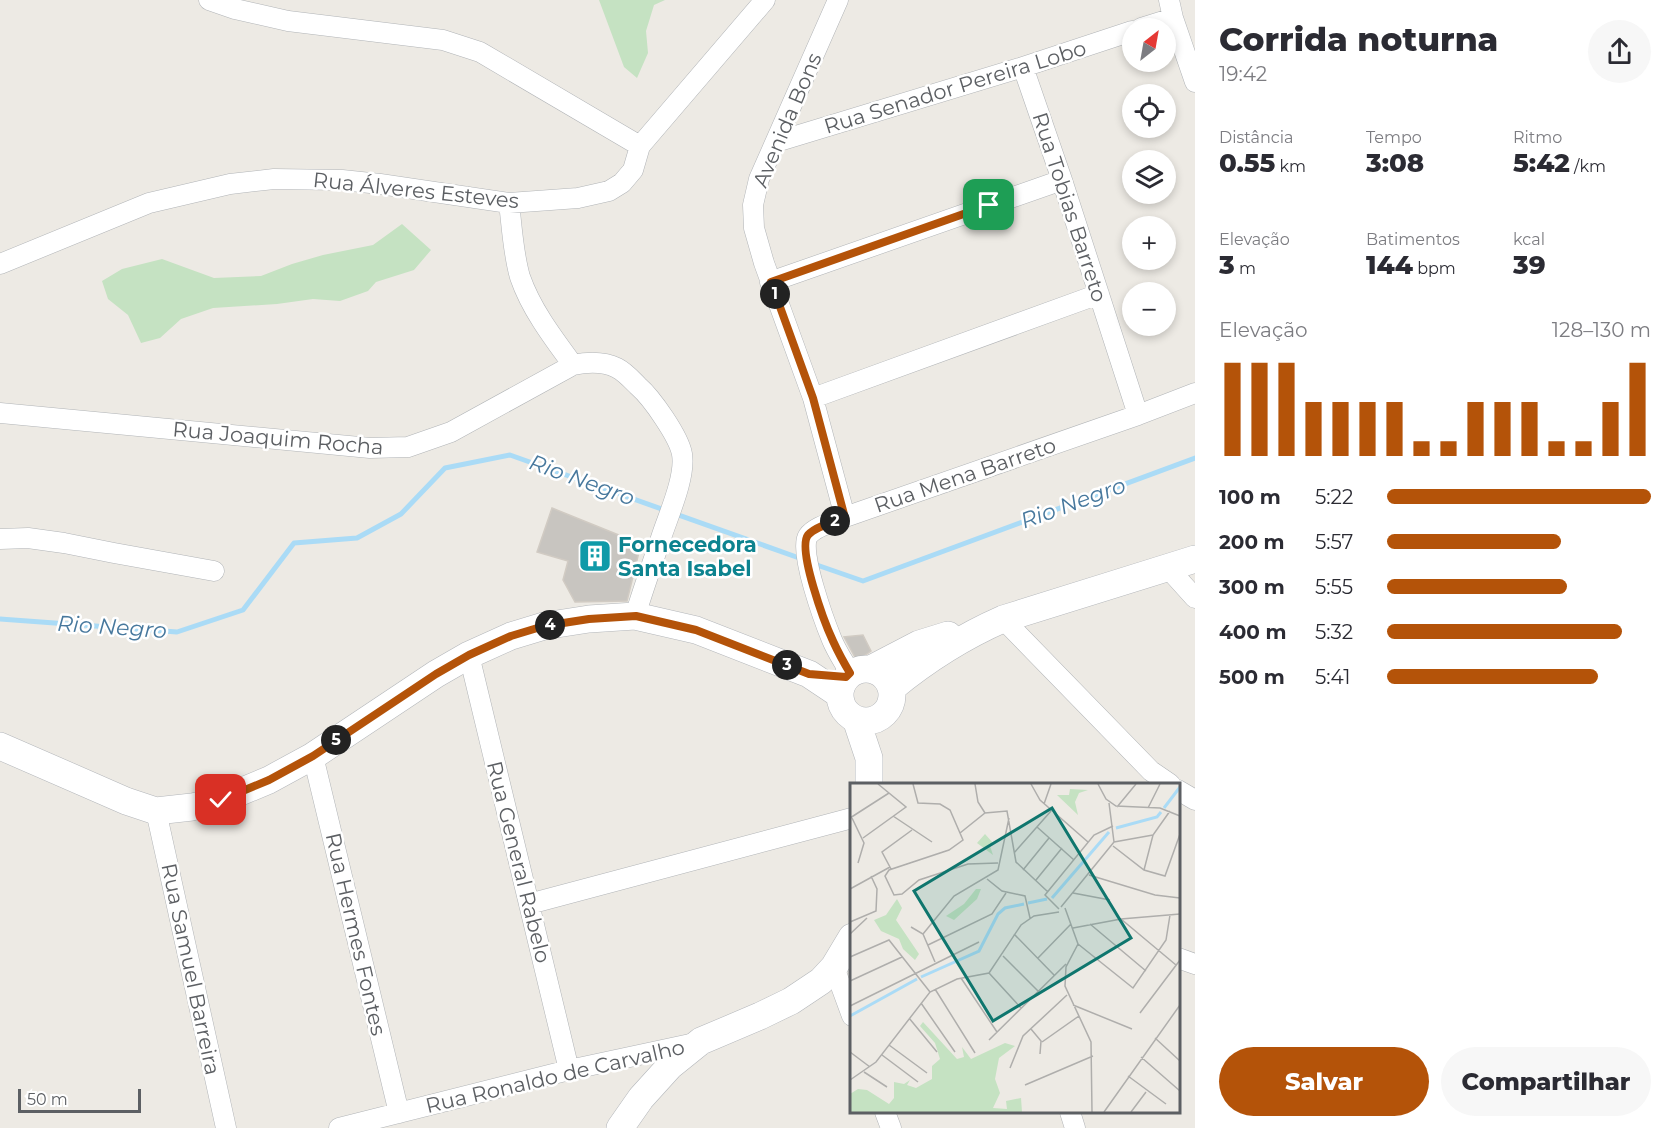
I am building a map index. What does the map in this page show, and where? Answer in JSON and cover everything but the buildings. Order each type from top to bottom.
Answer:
[{"type":"main road","points":[[892,688],[929,659],[973,633],[1003,619],[1195,559]]},
{"type":"main road","points":[[0,746],[126,801],[156,811],[192,807],[221,800],[269,780],[313,756],[436,674],[469,655],[511,636],[544,626],[589,619],[636,616],[696,630],[809,674],[852,678],[880,672],[892,688],[892,702],[885,714],[869,758]]},
{"type":"main road","points":[[885,714],[866,721],[856,719],[847,713],[841,704],[852,678],[919,644],[945,636],[973,633]]},
{"type":"main road","points":[[856,719],[869,758],[869,783]]},
{"type":"main road","points":[[620,1128],[641,1098],[670,1066],[701,1041],[760,1016],[821,981],[834,967],[850,940]]},
{"type":"street","points":[[209,0],[235,9],[288,21],[444,40],[480,52],[640,146],[765,0]]},
{"type":"street","name":"Avenida Bons","points":[[838,0],[759,179],[753,205],[754,228],[813,398],[845,518]]},
{"type":"street","points":[[1157,18],[1171,9],[1195,82]]},
{"type":"street","name":"Rua Senador Pereira Lobo","points":[[776,142],[1023,68],[1122,34]]},
{"type":"street","name":"Rua Tobias Barreto","points":[[1023,68],[1138,415]]},
{"type":"street","name":"Rua Álveres Esteves","points":[[0,264],[149,203],[230,184],[274,179],[342,180],[510,203],[578,198],[609,191],[622,183],[633,170],[640,146]]},
{"type":"street","points":[[771,282],[1062,180]]},
{"type":"street","points":[[510,203],[514,248],[520,277],[534,308],[573,365],[586,362],[618,368],[645,392],[677,438],[682,454],[682,470],[675,496],[636,616]]},
{"type":"street","points":[[813,398],[1099,294]]},
{"type":"street","name":"Rua Joaquim Rocha","points":[[0,413],[370,448],[408,447],[451,432],[573,365]]},
{"type":"street","name":"Rua Mena Barreto","points":[[852,678],[825,622],[805,552],[808,536],[815,530],[1195,393]]},
{"type":"street","points":[[0,539],[28,538],[64,543],[214,571]]},
{"type":"street","points":[[1168,568],[1195,598]]},
{"type":"street","points":[[1003,619],[1151,771],[1169,783]]},
{"type":"street","name":"Rua General Rabelo","points":[[469,655],[569,1070]]},
{"type":"street","name":"Rua Hermes Fontes","points":[[313,756],[399,1113]]},
{"type":"street","points":[[1180,791],[1195,800]]},
{"type":"street","name":"Rua Samuel Barreira","points":[[156,811],[226,1128]]},
{"type":"street","points":[[529,904],[850,819]]},
{"type":"street","points":[[1180,958],[1195,964]]},
{"type":"street","points":[[834,967],[850,1011]]},
{"type":"street","name":"Rua Ronaldo de Carvalho","points":[[339,1128],[569,1070],[701,1041]]},
{"type":"street","points":[[885,1113],[891,1128]]},
{"type":"street","points":[[1070,1113],[1075,1128]]},
{"type":"green space","points":[[599,0],[665,0],[654,5],[646,31],[648,53],[637,78],[624,67]]},
{"type":"green space","points":[[402,224],[431,250],[414,270],[376,282],[368,291],[340,301],[313,299],[213,308],[181,319],[160,338],[141,343],[128,315],[108,299],[102,281],[122,269],[162,259],[214,278],[261,276],[323,255],[373,245]]},
{"type":"waterway","name":"Rio Negro","points":[[0,619],[177,632],[243,610],[294,543],[357,538],[401,514],[445,468],[510,455],[802,559]]},
{"type":"waterway","name":"Rio Negro","points":[[814,564],[863,581],[1195,458]]},
{"type":"place","name":"Fornecedora Santa Isabel","points":[[595,556]]},
{"type":"route","points":[[221,800],[269,780],[313,756],[436,674],[469,655],[511,636],[544,626],[589,619],[636,616],[696,630],[809,674],[846,677],[850,673],[825,622],[805,552],[808,536],[815,530],[845,518],[813,398],[771,282],[989,205]]}]
